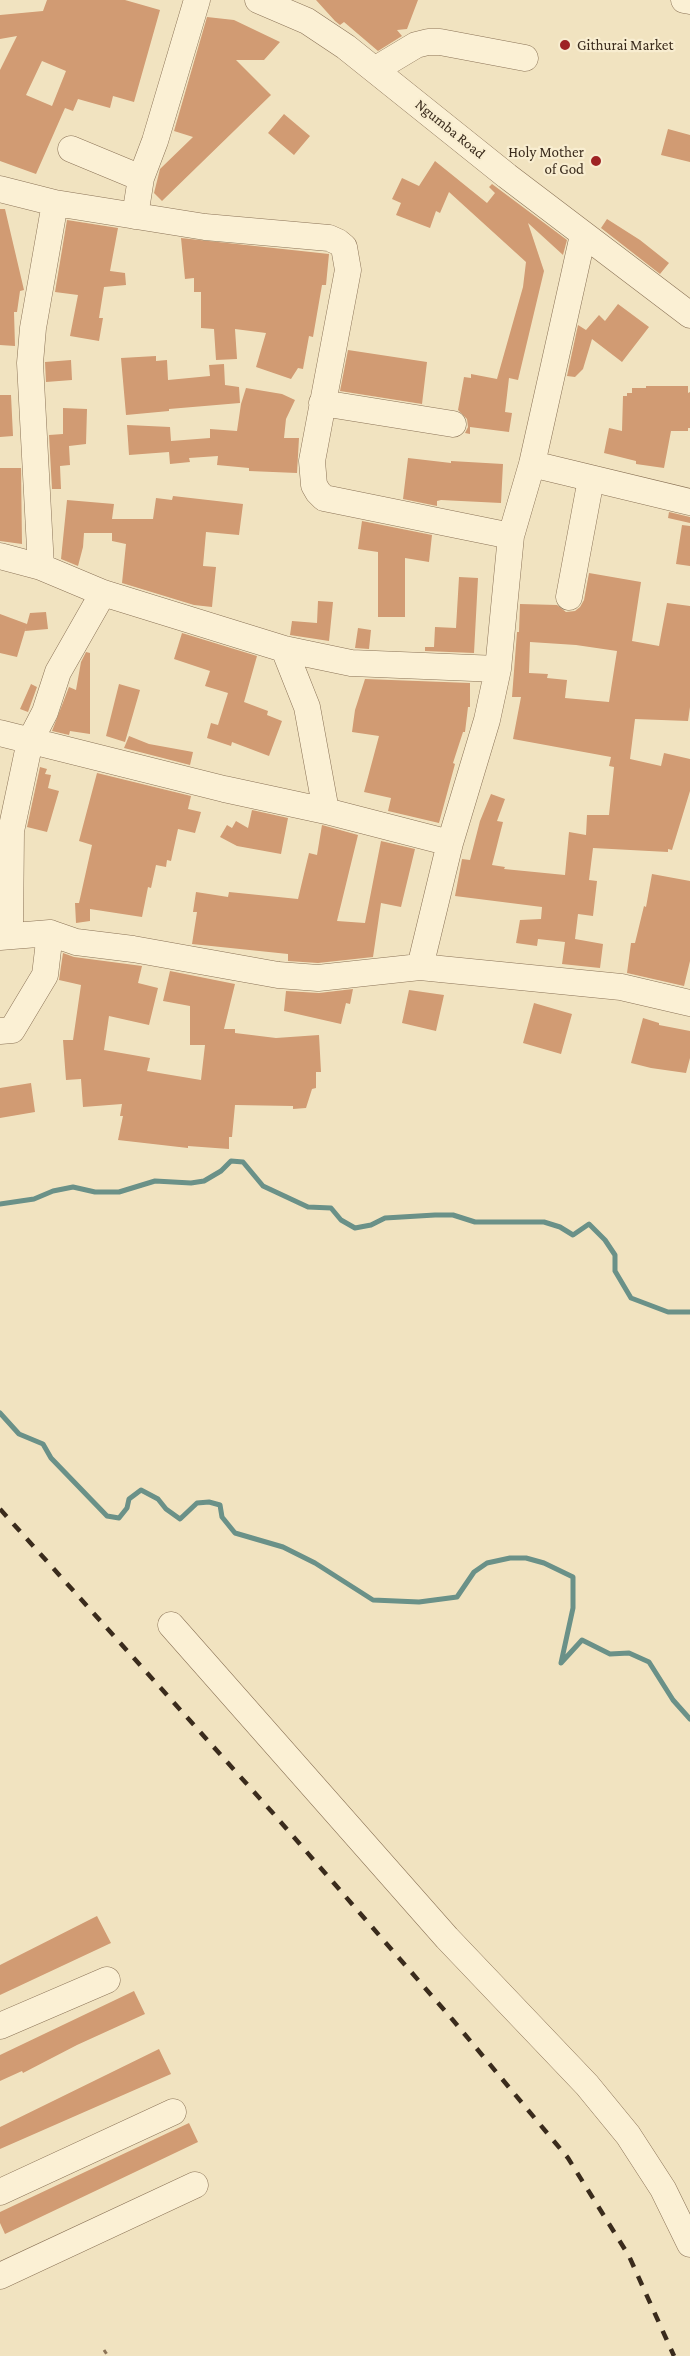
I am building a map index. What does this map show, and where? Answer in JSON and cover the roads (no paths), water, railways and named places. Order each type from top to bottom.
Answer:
[{"type":"street","points":[[135,216],[141,178],[155,141],[197,0]]},
{"type":"street","name":"Ngumba Road","points":[[258,0],[307,21],[376,69],[583,235],[690,315]]},
{"type":"street","points":[[684,0],[690,1]]},
{"type":"street","points":[[376,69],[416,45],[428,42],[440,42],[525,58]]},
{"type":"street","points":[[71,149],[141,178]]},
{"type":"street","points":[[0,189],[55,203],[205,227],[329,238],[344,247],[348,270],[312,461],[314,485],[324,498],[511,536]]},
{"type":"street","points":[[41,567],[30,363],[33,328],[55,203]]},
{"type":"street","points":[[420,967],[450,843],[487,720],[498,669],[511,536],[532,464],[583,235]]},
{"type":"street","points":[[322,403],[453,424]]},
{"type":"street","points":[[532,464],[690,502]]},
{"type":"street","points":[[569,597],[591,479]]},
{"type":"street","points":[[0,556],[41,567],[103,593],[284,649],[351,663],[498,669]]},
{"type":"street","points":[[103,593],[58,672],[45,712],[30,741],[5,830],[5,936],[50,933],[76,942],[133,949],[278,975],[318,978],[420,967],[621,987],[690,1003]]},
{"type":"street","points":[[284,649],[307,707],[326,810]]},
{"type":"street","points":[[0,733],[224,789],[326,810],[450,843]]},
{"type":"street","points":[[0,1030],[12,1030],[45,975],[50,933]]},
{"type":"street","points":[[171,1624],[447,1938],[587,2085],[634,2144],[663,2189],[690,2244]]},
{"type":"street","points":[[0,2026],[106,1980]]},
{"type":"street","points":[[0,2192],[174,2112]]},
{"type":"street","points":[[0,2276],[195,2185]]},
{"type":"waterway","points":[[0,1204],[34,1199],[53,1191],[73,1187],[95,1192],[119,1192],[155,1181],[191,1183],[204,1181],[221,1171],[231,1161],[243,1162],[263,1186],[308,1207],[331,1208],[341,1220],[355,1228],[371,1225],[385,1218],[435,1215],[453,1215],[475,1222],[544,1222],[560,1227],[573,1235],[589,1224],[605,1240],[615,1255],[615,1271],[631,1298],[668,1312],[690,1312]]},
{"type":"waterway","points":[[0,1413],[19,1434],[43,1444],[51,1458],[107,1516],[119,1518],[127,1508],[129,1499],[141,1490],[158,1499],[166,1509],[180,1519],[197,1503],[209,1502],[220,1505],[222,1517],[235,1533],[283,1547],[315,1563],[373,1600],[419,1602],[457,1597],[474,1572],[487,1563],[510,1558],[526,1558],[544,1563],[573,1577],[573,1608],[561,1663],[582,1640],[610,1654],[629,1653],[649,1662],[673,1700],[690,1719]]},
{"type":"railway","points":[[0,1509],[272,1812],[452,2019],[568,2158],[629,2256],[674,2356]]},
{"type":"place","name":"Githurai Market","points":[[565,45]]},
{"type":"place","name":"Holy Mother of God","points":[[596,161]]}]
